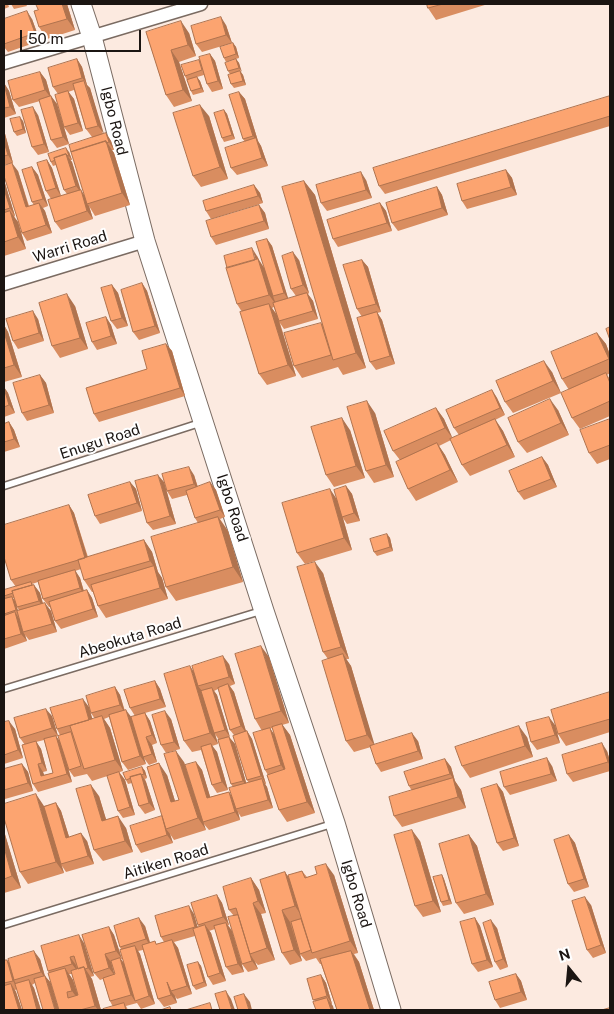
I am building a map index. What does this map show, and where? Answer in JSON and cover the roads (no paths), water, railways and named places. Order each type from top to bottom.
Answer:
[{"type":"street","name":"Igbo Road","points":[[81,4],[92,37],[145,241],[264,611],[335,823],[391,1010]]},
{"type":"street","points":[[4,63],[201,4]]},
{"type":"street","name":"Warri Road","points":[[4,284],[145,241]]},
{"type":"lane","name":"Enugu Road","points":[[4,486],[204,422]]},
{"type":"lane","name":"Abeokuta Road","points":[[4,689],[264,611]]},
{"type":"lane","name":"Aitiken Road","points":[[4,925],[335,823]]}]
